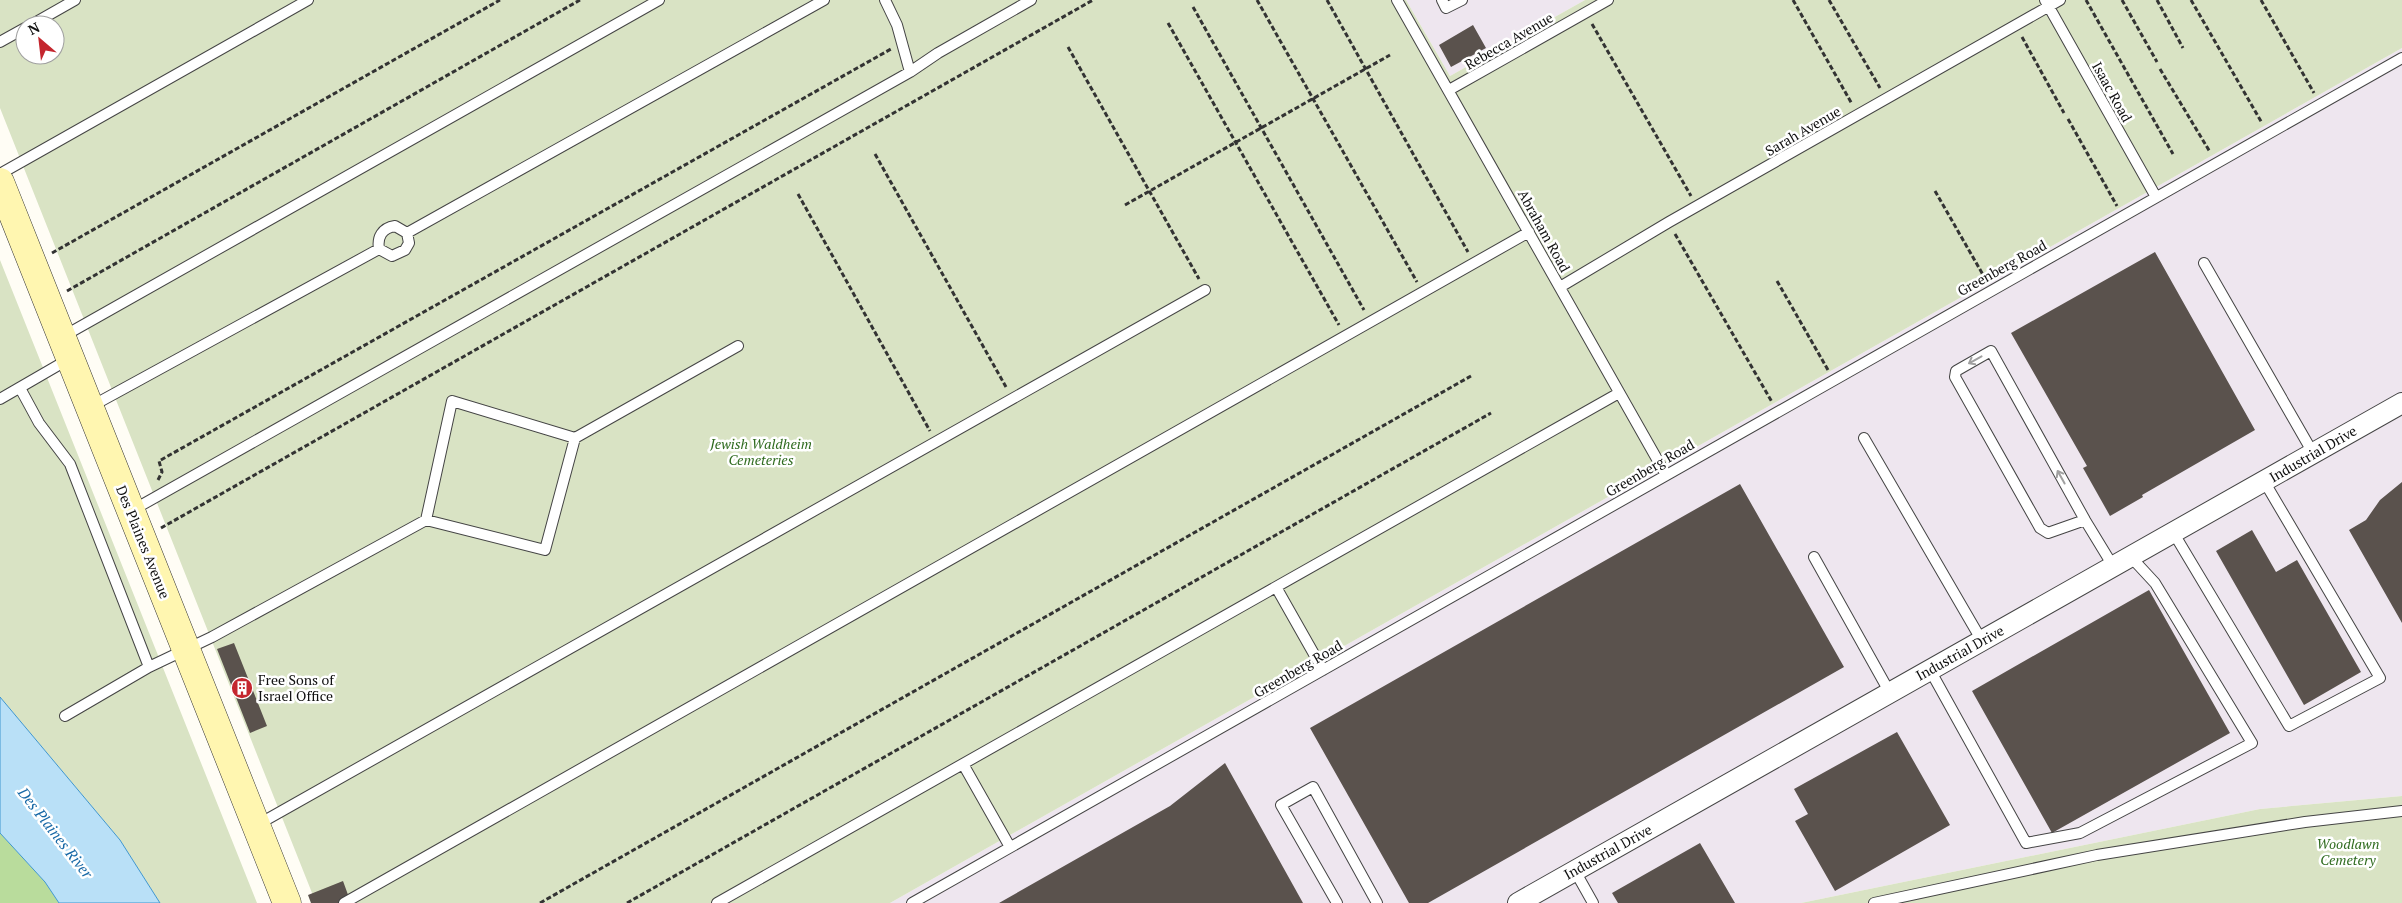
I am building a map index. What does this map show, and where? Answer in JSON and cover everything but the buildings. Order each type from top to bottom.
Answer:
[{"type":"main road","name":"Des Plaines Avenue","points":[[0,182],[287,903]]},
{"type":"street","name":"Industrial Drive","points":[[1518,903],[2402,403]]},
{"type":"lane","points":[[49,15],[75,0]]},
{"type":"lane","points":[[0,174],[308,0]]},
{"type":"lane","points":[[0,399],[20,388],[66,348],[659,0]]},
{"type":"lane","points":[[407,233],[824,0]]},
{"type":"lane","points":[[885,0],[902,42],[910,72]]},
{"type":"lane","points":[[131,511],[910,72],[938,53],[1032,0]]},
{"type":"lane","name":"Abraham Road","points":[[1398,0],[1666,475]]},
{"type":"lane","points":[[1442,0],[1446,8],[1462,0]]},
{"type":"lane","name":"Rebecca Avenue","points":[[1449,90],[1608,0]]},
{"type":"lane","name":"Sarah Avenue","points":[[1560,287],[1669,222],[2015,26],[2047,3],[2060,0]]},
{"type":"lane","name":"Isaac Road","points":[[2047,3],[2156,197]]},
{"type":"lane","points":[[0,42],[15,34]]},
{"type":"lane","name":"Greenberg Road","points":[[912,903],[2402,58]]},
{"type":"lane","points":[[395,226],[407,233],[408,243],[401,253],[392,256],[380,249],[378,239],[384,230],[395,226]]},
{"type":"lane","points":[[344,903],[1529,232]]},
{"type":"lane","points":[[89,407],[380,249]]},
{"type":"lane","points":[[2204,263],[2313,453]]},
{"type":"lane","points":[[256,825],[1205,290]]},
{"type":"lane","points":[[65,716],[149,667],[212,637],[426,520],[545,550],[575,438],[738,346]]},
{"type":"lane","points":[[1930,670],[2026,843],[2080,833],[2252,743],[2156,584],[2122,561],[2084,520],[1991,351],[1956,370],[1955,377],[2040,528],[2048,533],[2084,520]]},
{"type":"lane","points":[[20,388],[39,423],[70,464],[149,667]]},
{"type":"lane","points":[[717,903],[1619,393]]},
{"type":"lane","points":[[426,520],[452,400],[575,438]]},
{"type":"lane","points":[[1864,438],[1982,641]]},
{"type":"lane","points":[[2173,532],[2289,726],[2380,678],[2264,481]]},
{"type":"lane","points":[[1814,557],[1890,693]]},
{"type":"lane","points":[[1276,587],[1323,670]]},
{"type":"lane","points":[[963,764],[1010,847]]},
{"type":"lane","points":[[1337,903],[1281,806],[1313,787],[1377,903]]},
{"type":"lane","points":[[1874,903],[2097,856],[2305,822],[2402,811]]},
{"type":"lane","points":[[1575,871],[1593,903]]},
{"type":"path","points":[[52,253],[500,0]]},
{"type":"path","points":[[67,291],[580,0]]},
{"type":"path","points":[[161,528],[1093,0]]},
{"type":"path","points":[[1257,0],[1422,292]]},
{"type":"path","points":[[1327,0],[1474,263]]},
{"type":"path","points":[[1793,0],[1858,115]]},
{"type":"path","points":[[1829,0],[1883,94],[1883,100]]},
{"type":"path","points":[[2086,0],[2173,154]]},
{"type":"path","points":[[2122,0],[2157,62]]},
{"type":"path","points":[[2157,0],[2184,48]]},
{"type":"path","points":[[2191,0],[2268,134]]},
{"type":"path","points":[[2261,0],[2320,104]]},
{"type":"path","points":[[1193,7],[1371,322]]},
{"type":"path","points":[[1587,12],[1589,19],[1673,167],[1698,206]]},
{"type":"path","points":[[1168,23],[1345,336]]},
{"type":"path","points":[[2015,26],[2064,113]]},
{"type":"path","points":[[158,496],[156,483],[162,472],[160,461],[902,42]]},
{"type":"path","points":[[1068,47],[1205,290]]},
{"type":"path","points":[[1126,205],[1390,55]]},
{"type":"path","points":[[2160,68],[2216,163]]},
{"type":"path","points":[[2068,119],[2123,216]]},
{"type":"path","points":[[875,154],[1013,399]]},
{"type":"path","points":[[1935,192],[1992,290]]},
{"type":"path","points":[[798,194],[936,442]]},
{"type":"path","points":[[1669,222],[1778,412]]},
{"type":"path","points":[[1777,282],[1833,380]]},
{"type":"path","points":[[540,903],[1471,376]]},
{"type":"path","points":[[626,903],[1491,413]]},
{"type":"shaded area","points":[[1406,0],[1585,0],[1450,76]]},
{"type":"shaded area","points":[[2402,48],[2402,796],[2260,809],[1801,903],[890,903]]},
{"type":"green space","name":"Jewish Waldheim Cemeteries","points":[[0,0],[1406,0],[1450,76],[1585,0],[2402,0],[2402,48],[890,903],[316,903],[0,108]]},
{"type":"green space","points":[[0,260],[257,903],[160,903],[120,840],[0,697]]},
{"type":"green space","name":"Woodlawn Cemetery","points":[[2402,796],[2402,903],[1801,903],[2260,809]]},
{"type":"green space","points":[[0,833],[45,882],[59,903],[0,903]]},
{"type":"water","name":"Des Plaines River","points":[[0,697],[120,840],[160,903],[59,903],[45,882],[0,833]]},
{"type":"place","name":"Free Sons of Israel Office","points":[[242,688]]}]
